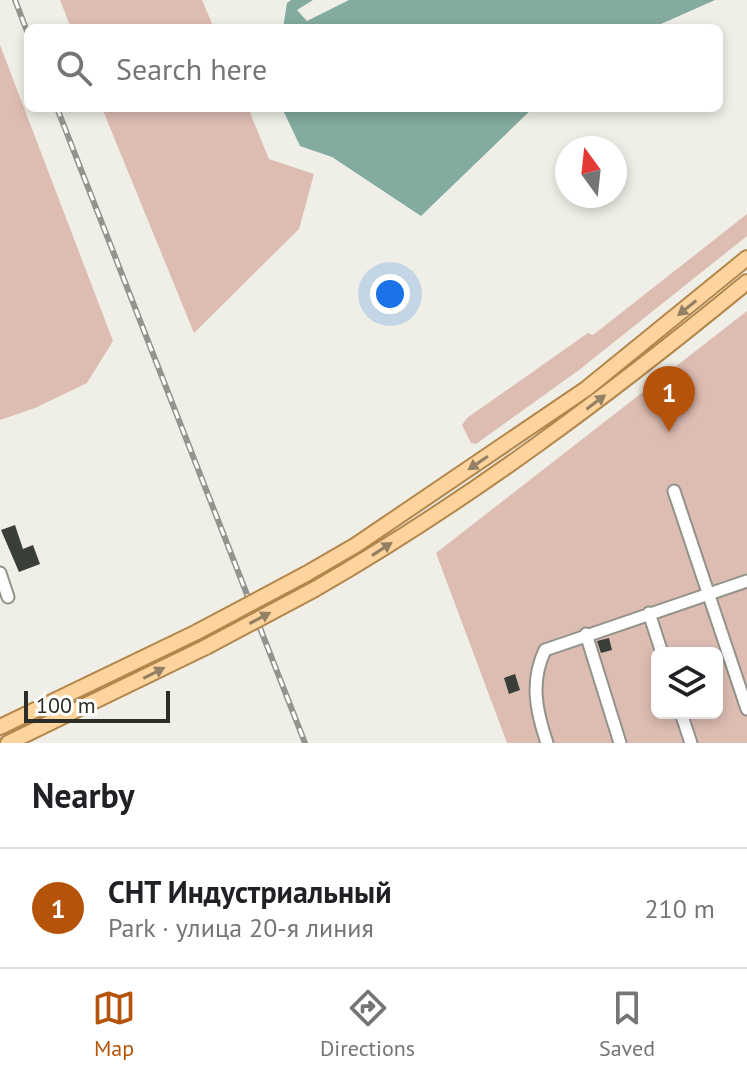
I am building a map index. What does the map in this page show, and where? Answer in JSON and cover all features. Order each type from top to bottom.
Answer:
[{"type":"main road","points":[[0,727],[197,632],[356,545],[586,389],[747,258]]},
{"type":"main road","points":[[8,743],[206,647],[315,589],[427,520],[597,403],[747,282]]},
{"type":"street","points":[[674,491],[747,709]]},
{"type":"street","points":[[0,573],[8,597]]},
{"type":"street","points":[[547,743],[535,696],[539,664],[545,650],[747,581]]},
{"type":"street","points":[[649,613],[660,647]]},
{"type":"street","points":[[586,634],[620,743]]},
{"type":"street","points":[[683,719],[691,743]]},
{"type":"shaded area","points":[[60,0],[202,0],[212,24],[69,24]]},
{"type":"shaded area","points":[[0,45],[113,341],[87,383],[35,408],[0,420]]},
{"type":"shaded area","points":[[104,112],[250,112],[269,159],[314,174],[299,229],[194,333]]},
{"type":"shaded area","points":[[747,214],[747,236],[579,370],[476,444],[471,443],[462,425],[467,418],[588,333],[593,335]]},
{"type":"shaded area","points":[[747,311],[747,743],[507,743],[436,553]]},
{"type":"shaded area","points":[[168,655],[170,659],[0,740],[0,734]]},
{"type":"water","points":[[291,0],[313,0],[297,10],[307,21],[349,0],[715,0],[661,24],[284,24],[287,3]]},
{"type":"water","points":[[284,112],[529,112],[421,216],[332,157],[300,146]]},
{"type":"building","points":[[15,525],[23,549],[33,545],[40,564],[19,572],[1,530]]},
{"type":"building","points":[[609,638],[612,650],[601,653],[597,641]]},
{"type":"building","points":[[515,674],[520,690],[509,694],[504,678]]},
{"type":"railway","points":[[15,0],[24,24]]},
{"type":"railway","points":[[59,112],[305,743]]},
{"type":"place","name":"СНТ Индустриальный","points":[[669,432]]}]
